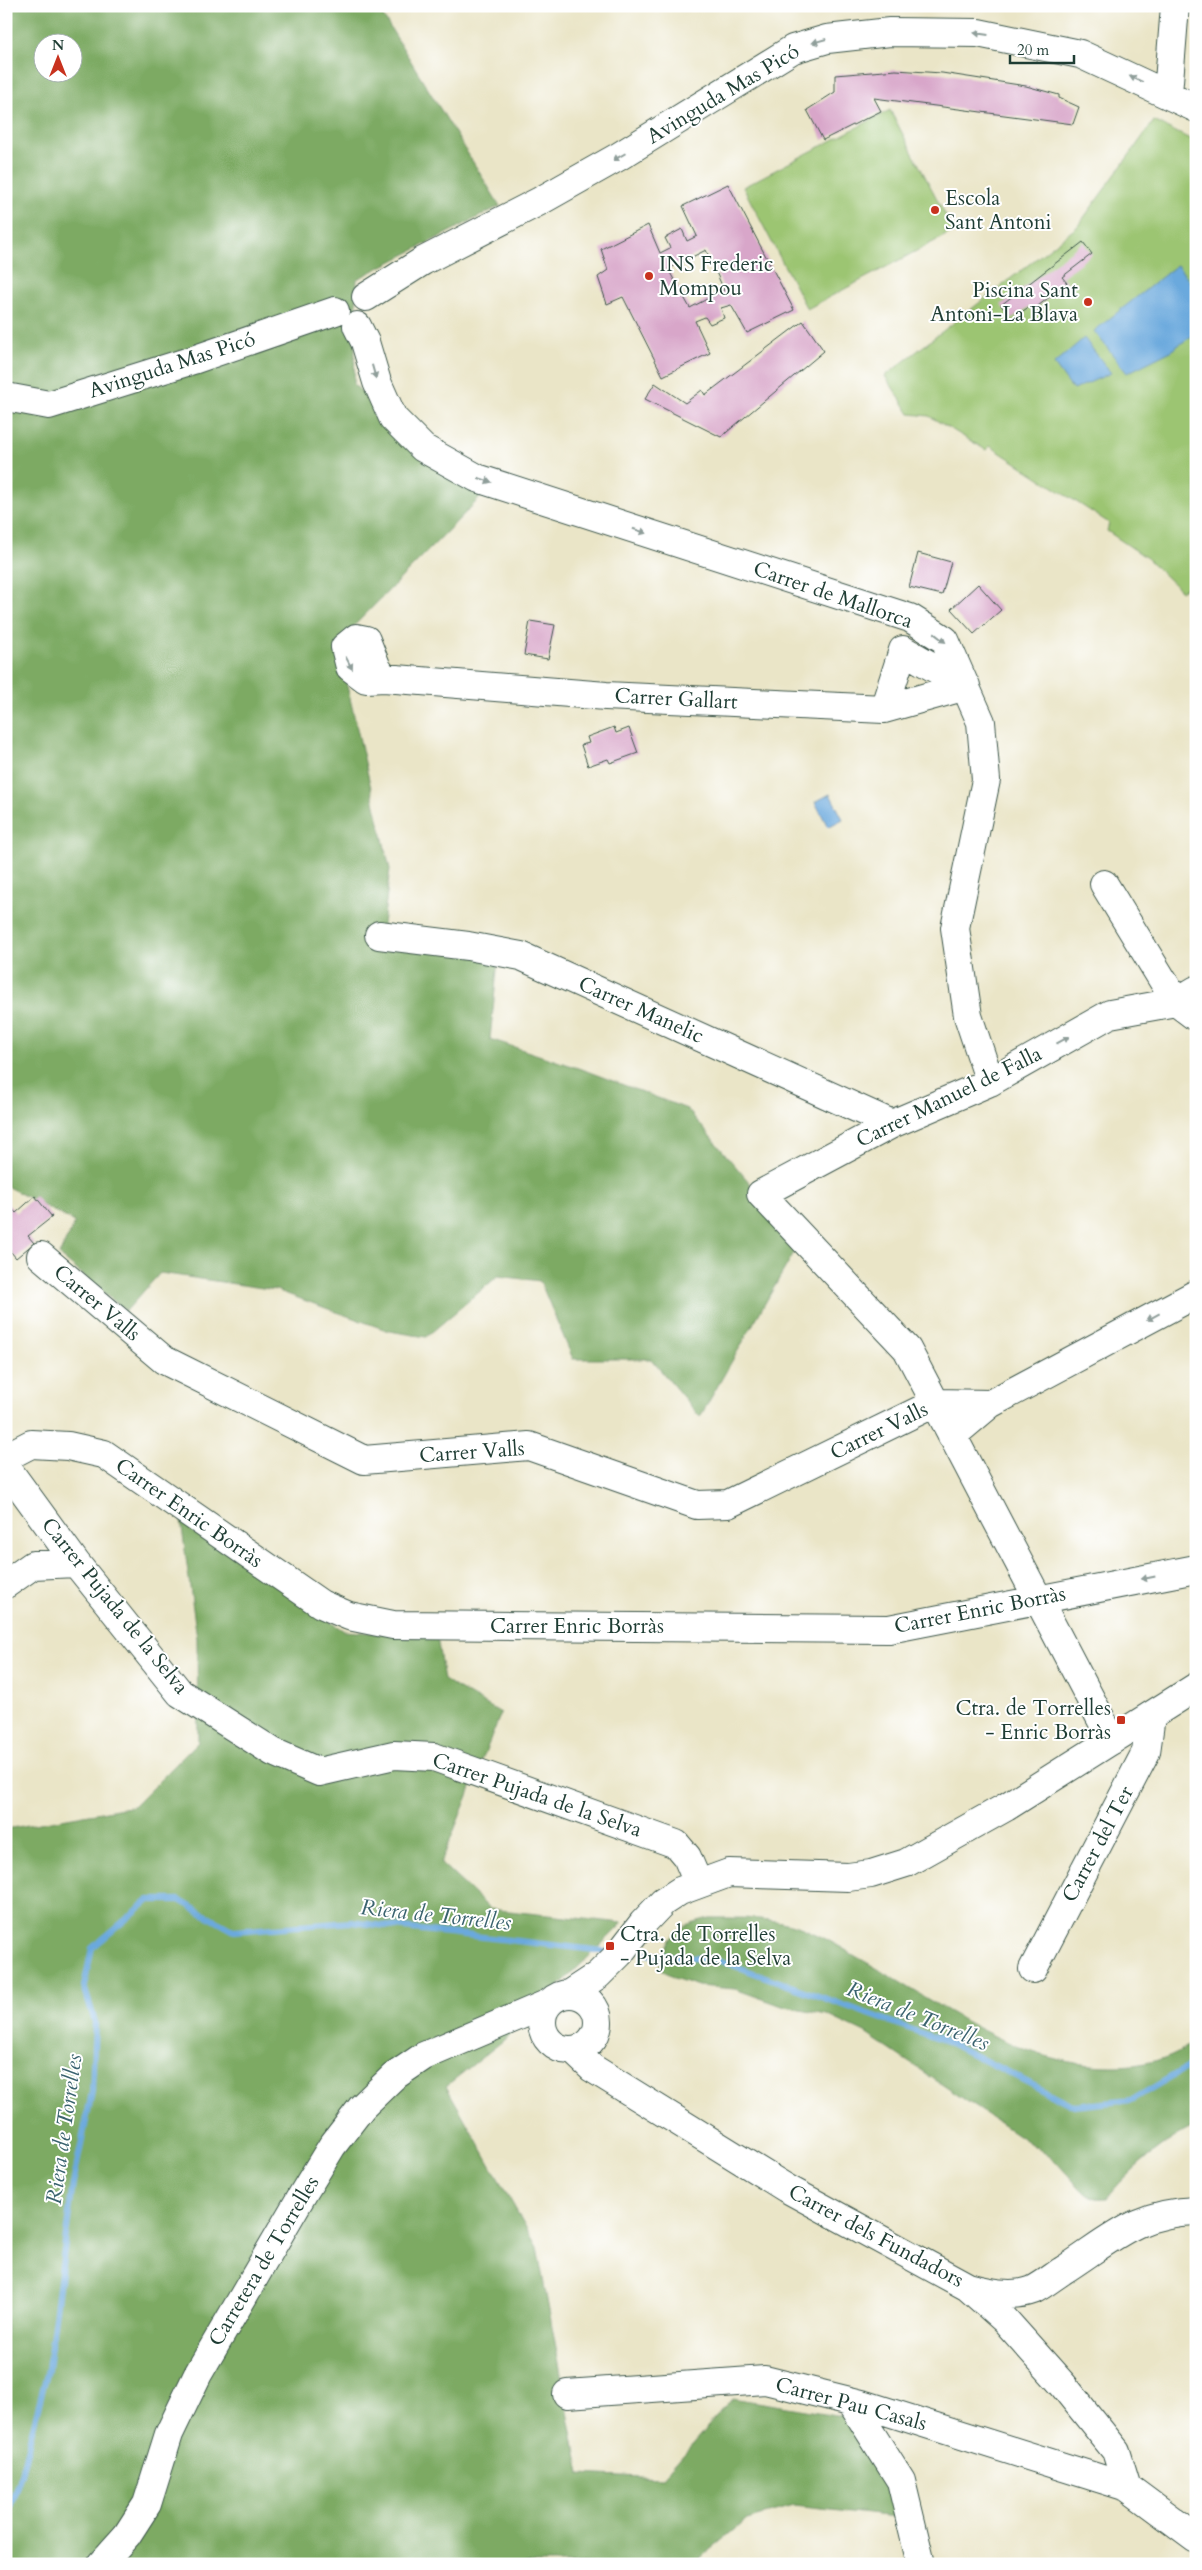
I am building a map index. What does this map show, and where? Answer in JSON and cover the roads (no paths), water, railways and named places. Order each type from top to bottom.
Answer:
[{"type":"street","points":[[1168,94],[1175,6]]},
{"type":"street","name":"Avinguda Mas Picó","points":[[366,297],[423,261],[618,158],[793,49],[827,39],[890,32],[978,33],[1080,54],[1196,108]]},
{"type":"street","points":[[357,292],[366,297],[370,304],[370,313],[366,321],[351,327],[342,324],[335,311],[337,301],[343,294],[357,292]]},
{"type":"street","name":"Avinguda Mas Picó","points":[[6,397],[48,404],[193,360],[335,311]]},
{"type":"street","name":"Carrer de Mallorca","points":[[357,326],[365,342],[377,382],[393,418],[423,448],[477,478],[910,618],[945,640],[981,722],[986,780],[955,928],[968,1016],[990,1082]]},
{"type":"street","points":[[884,709],[904,650],[966,686]]},
{"type":"street","name":"Carrer Gallart","points":[[384,678],[606,696],[884,709],[966,686]]},
{"type":"street","points":[[1104,884],[1189,1003]]},
{"type":"street","name":"Carrer Manelic","points":[[379,935],[468,946],[521,956],[892,1124]]},
{"type":"street","name":"Carrer Manuel de Falla","points":[[935,1403],[908,1350],[761,1194],[892,1124],[990,1082],[1110,1014],[1189,1003]]},
{"type":"street","name":"Carrer Valls","points":[[41,1256],[164,1360],[364,1460],[529,1446],[697,1505],[728,1504],[935,1403],[990,1404]]},
{"type":"street","name":"Carrer Valls","points":[[952,1436],[990,1404],[1196,1294]]},
{"type":"street","points":[[935,1403],[1112,1740]]},
{"type":"street","name":"Carrer Enric Borràs","points":[[6,1457],[32,1444],[68,1446],[104,1454],[321,1604],[349,1616],[393,1625],[889,1629],[1196,1568]]},
{"type":"street","name":"Carrer Pujada de la Selva","points":[[6,1467],[76,1563],[180,1693],[273,1752],[318,1772],[394,1755],[434,1758],[676,1844],[687,1858],[698,1883]]},
{"type":"street","points":[[6,1584],[33,1565],[76,1563]]},
{"type":"street","points":[[597,2016],[619,1954],[643,1922],[663,1902],[680,1891],[728,1873],[848,1877],[871,1874],[906,1864],[949,1841],[1196,1687]]},
{"type":"street","name":"Carrer del Ter","points":[[1033,1969],[1146,1752],[1151,1716]]},
{"type":"street","name":"Carretera de Torrelles","points":[[101,2564],[138,2520],[147,2504],[169,2434],[198,2374],[332,2146],[362,2107],[393,2077],[424,2056],[458,2040],[500,2025],[586,1985],[619,1954]]},
{"type":"street","points":[[559,1998],[587,1999],[594,2007],[597,2016],[598,2024],[594,2036],[586,2046],[573,2050],[560,2049],[548,2041],[545,2035],[542,2019],[559,1998]]},
{"type":"street","points":[[500,2025],[545,2035]]},
{"type":"street","name":"Carrer dels Fundadors","points":[[573,2050],[592,2068],[786,2188],[968,2287],[991,2292],[1012,2293],[1032,2290],[1121,2231],[1141,2220],[1161,2214],[1196,2211]]},
{"type":"street","points":[[968,2287],[1006,2320],[1064,2385],[1116,2451],[1127,2487]]},
{"type":"street","name":"Carrer Pau Casals","points":[[567,2394],[765,2380],[851,2402],[1127,2487],[1196,2538]]},
{"type":"street","points":[[851,2402],[901,2481],[921,2564]]},
{"type":"water","points":[[1177,265],[1196,289],[1196,333],[1169,352],[1127,373],[1094,331]]},
{"type":"water","points":[[1084,338],[1111,373],[1073,390],[1054,364]]},
{"type":"water","points":[[830,794],[843,819],[828,827],[815,802]]},
{"type":"waterway","name":"Riera de Torrelles","points":[[6,2519],[21,2474],[48,2369],[73,2184],[92,2092],[95,2022],[84,1986],[92,1948],[149,1900],[179,1900],[234,1931],[351,1922],[604,1951]]},
{"type":"waterway","name":"Riera de Torrelles","points":[[645,1954],[718,1960],[952,2044],[1074,2106],[1132,2100],[1196,2062]]},
{"type":"place","name":"Escola Sant Antoni","points":[[935,210]]},
{"type":"place","name":"INS Frederic Mompou","points":[[649,276]]},
{"type":"place","name":"Piscina Sant Antoni-La Blava","points":[[1088,302]]},
{"type":"place","name":"Ctra. de Torrelles - Enric Borràs","points":[[1121,1720]]},
{"type":"place","name":"Ctra. de Torrelles - Pujada de la Selva","points":[[610,1946]]}]
